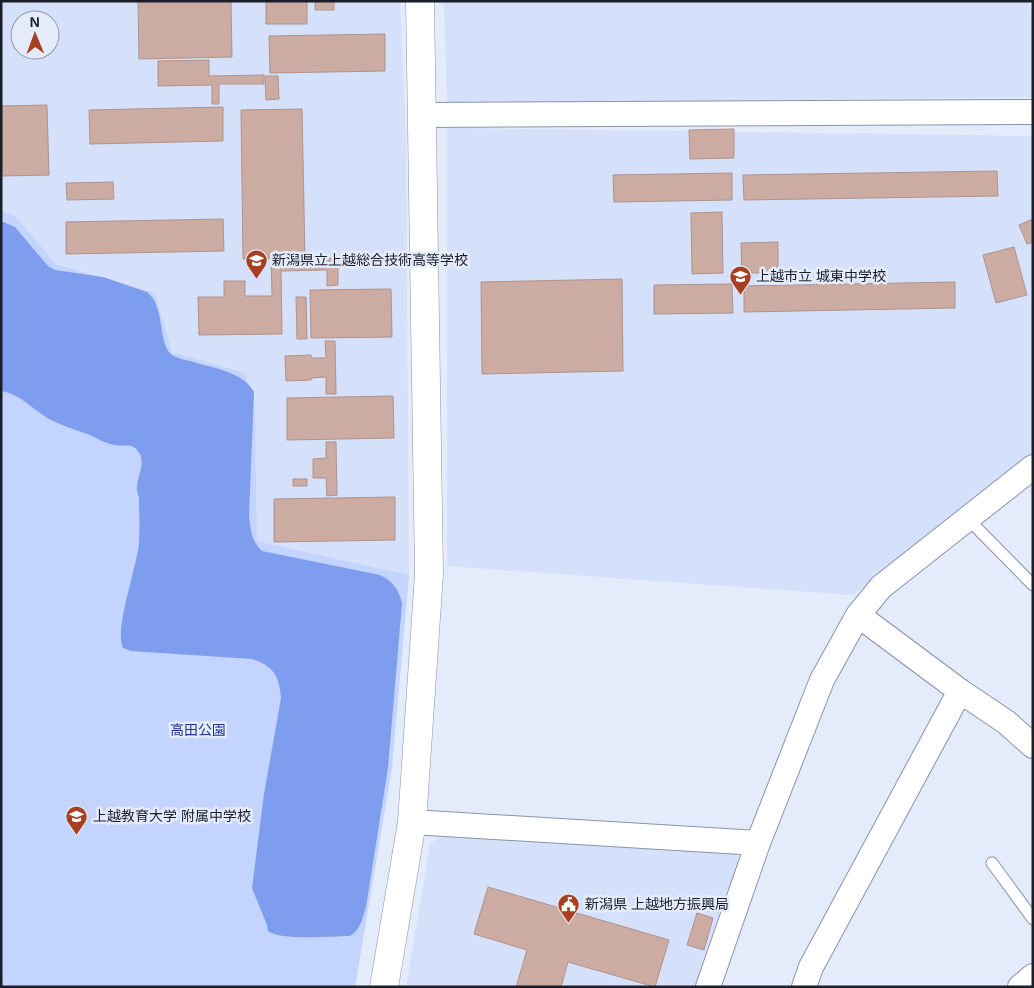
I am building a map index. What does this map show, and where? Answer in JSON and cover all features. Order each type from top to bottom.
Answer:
[{"type":"street","points":[[384,987],[412,822],[429,574],[420,1]]},
{"type":"street","points":[[421,115],[1033,112]]},
{"type":"street","points":[[708,987],[758,843],[822,680],[858,615],[881,587],[1033,467]]},
{"type":"street","points":[[858,615],[960,691],[1006,722],[1033,746]]},
{"type":"street","points":[[804,987],[811,967],[960,691]]},
{"type":"street","points":[[412,822],[758,843]]},
{"type":"street","points":[[1020,987],[1033,976]]},
{"type":"lane","points":[[968,520],[1033,586]]},
{"type":"lane","points":[[992,863],[1033,919]]},
{"type":"shaded area","name":"新潟県立上越総合技術高等学校","points":[[1,1],[400,1],[406,132],[409,575],[257,541],[255,408],[245,373],[172,352],[155,293],[56,264],[16,218],[1,211]]},
{"type":"shaded area","points":[[444,1],[1028,1],[1033,13],[1033,97],[447,104]]},
{"type":"shaded area","name":"上越市立 城東中学校","points":[[447,128],[1033,136],[1033,453],[853,595],[447,566]]},
{"type":"shaded area","name":"新潟県 上越地方振興局","points":[[444,833],[733,851],[743,860],[701,987],[406,987],[430,844]]},
{"type":"green space","name":"高田公園","points":[[1,211],[16,217],[56,264],[155,293],[172,352],[245,373],[255,408],[257,541],[409,575],[392,768],[355,987],[1,987]]},
{"type":"water","points":[[1,221],[15,227],[48,266],[55,270],[103,277],[147,292],[157,306],[164,342],[172,355],[226,371],[249,385],[254,392],[249,515],[254,540],[262,551],[380,575],[395,586],[399,594],[402,603],[388,768],[366,907],[359,927],[350,936],[295,937],[274,934],[268,931],[252,888],[264,794],[281,698],[279,684],[274,673],[266,665],[252,659],[131,651],[123,648],[121,627],[139,543],[139,497],[137,485],[142,461],[135,448],[109,444],[56,422],[15,396],[1,391]]},
{"type":"building","points":[[138,1],[231,1],[232,57],[139,59]]},
{"type":"building","points":[[266,1],[307,1],[307,24],[266,24]]},
{"type":"building","points":[[315,1],[334,1],[334,10],[315,10]]},
{"type":"building","points":[[385,34],[385,71],[270,73],[269,36]]},
{"type":"building","points":[[209,60],[209,76],[264,75],[264,84],[219,84],[219,104],[212,104],[212,85],[158,86],[158,61]]},
{"type":"building","points":[[265,76],[278,76],[279,99],[266,100]]},
{"type":"building","points":[[47,105],[49,175],[1,176],[1,106]]},
{"type":"building","points":[[223,107],[223,141],[90,144],[89,110]]},
{"type":"building","points":[[302,109],[305,258],[243,259],[241,110]]},
{"type":"building","points":[[734,129],[734,158],[690,159],[689,130]]},
{"type":"building","points":[[997,171],[998,196],[744,200],[743,175]]},
{"type":"building","points":[[732,173],[732,200],[614,202],[613,175]]},
{"type":"building","points":[[113,182],[114,199],[67,200],[66,183]]},
{"type":"building","points":[[722,212],[723,273],[692,274],[691,213]]},
{"type":"building","points":[[223,219],[224,251],[66,254],[66,222]]},
{"type":"building","points":[[1033,219],[1033,242],[1027,244],[1019,225]]},
{"type":"building","points":[[778,242],[778,273],[742,273],[741,243]]},
{"type":"building","points":[[1014,247],[1027,295],[996,303],[983,255]]},
{"type":"building","points":[[338,258],[338,285],[327,286],[327,270],[281,271],[282,334],[199,335],[198,297],[224,297],[224,281],[245,281],[245,296],[272,296],[271,259]]},
{"type":"building","points":[[622,279],[623,371],[482,374],[481,282]]},
{"type":"building","points":[[955,282],[955,308],[744,312],[744,286]]},
{"type":"building","points":[[732,284],[733,313],[654,314],[654,285]]},
{"type":"building","points":[[391,289],[392,337],[311,338],[310,290]]},
{"type":"building","points":[[296,297],[306,297],[307,339],[297,339]]},
{"type":"building","points":[[325,341],[335,341],[336,394],[326,394],[326,377],[286,381],[285,356],[311,355],[311,358],[326,358]]},
{"type":"building","points":[[393,396],[394,438],[287,440],[287,398]]},
{"type":"building","points":[[326,442],[336,442],[337,495],[327,496],[326,478],[313,478],[313,459],[326,458]]},
{"type":"building","points":[[293,479],[307,479],[307,486],[293,486]]},
{"type":"building","points":[[395,497],[395,540],[274,542],[274,499]]},
{"type":"building","points":[[488,887],[669,940],[655,987],[568,962],[561,987],[516,987],[527,950],[474,934]]},
{"type":"building","points":[[697,913],[713,918],[704,950],[687,945]]},
{"type":"place","name":"新潟県立上越総合技術高等学校","points":[[256,279]]},
{"type":"place","name":"上越市立 城東中学校","points":[[740,295]]},
{"type":"place","name":"上越教育大学 附属中学校","points":[[77,835]]},
{"type":"place","name":"新潟県 上越地方振興局","points":[[569,923]]}]
